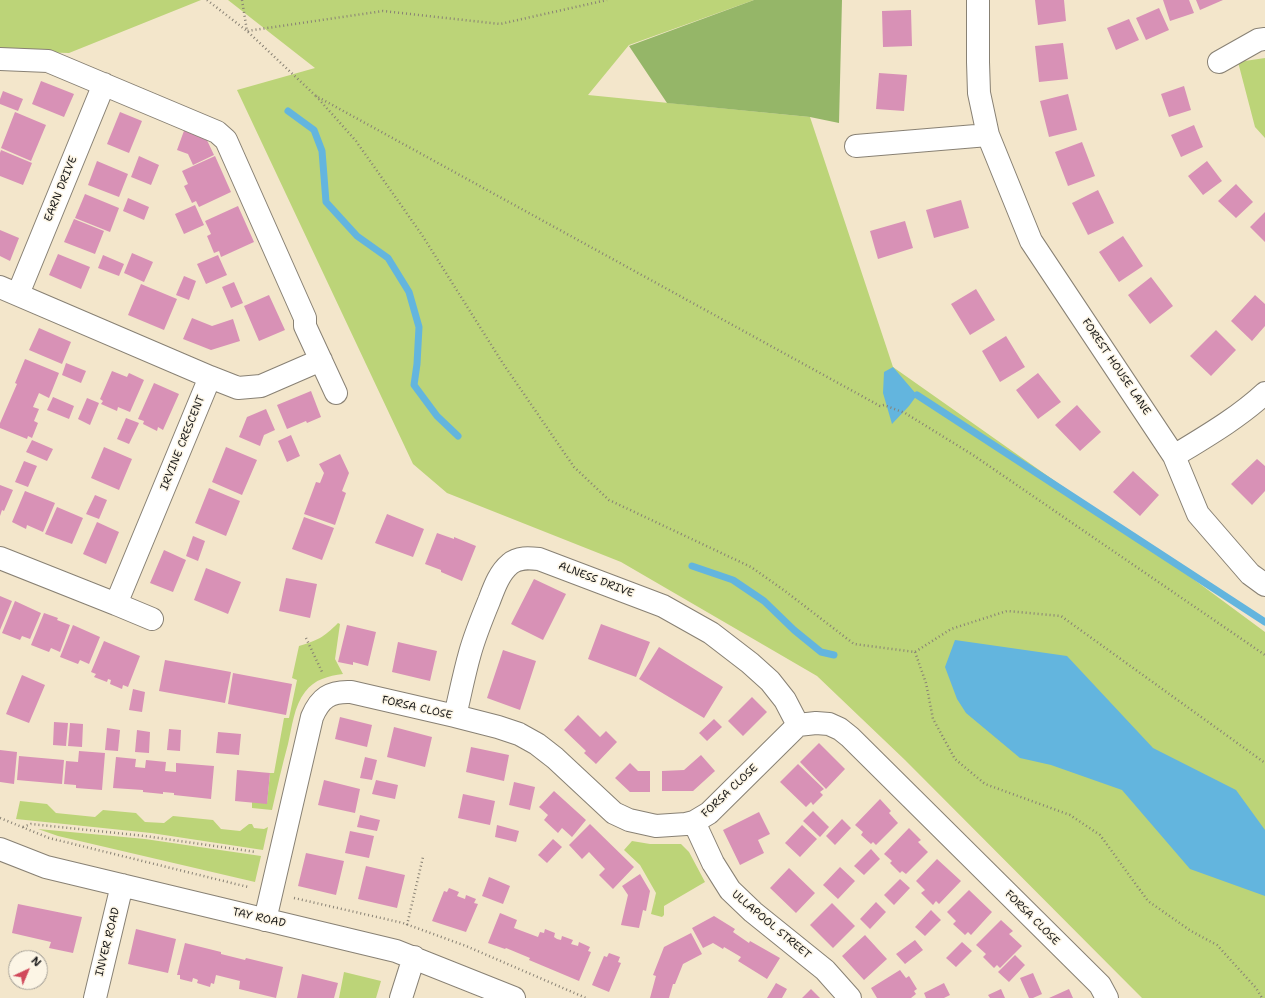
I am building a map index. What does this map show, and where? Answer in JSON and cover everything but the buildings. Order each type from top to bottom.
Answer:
[{"type":"street","name":"FOREST HOUSE LANE","points":[[978,0],[979,93],[988,135],[1031,241],[1174,456],[1198,514],[1250,574],[1265,585]]},
{"type":"street","points":[[1218,62],[1258,40],[1265,39]]},
{"type":"street","points":[[0,59],[48,61],[217,132],[226,140],[306,318],[305,326],[336,393]]},
{"type":"street","name":"EARN DRIVE","points":[[9,291],[104,84]]},
{"type":"street","points":[[856,146],[988,135]]},
{"type":"street","points":[[9,291],[238,388],[261,386],[321,360]]},
{"type":"street","name":"IRVINE CRESCENT","points":[[116,604],[210,377]]},
{"type":"street","points":[[1174,456],[1253,404],[1265,393]]},
{"type":"street","points":[[0,558],[152,619]]},
{"type":"street","name":"ALNESS DRIVE","points":[[455,716],[476,631],[500,575],[511,563],[530,558],[539,559],[650,601],[674,612],[711,633],[750,663],[770,681],[785,700],[798,725]]},
{"type":"street","name":"FORSA CLOSE","points":[[332,694],[351,692],[455,716],[509,731],[537,744],[559,761],[614,813],[628,820],[656,826],[694,822],[709,813],[798,725],[816,723],[829,724],[850,736],[1100,985],[1107,998]]},
{"type":"street","points":[[265,920],[312,717],[319,704],[332,694]]},
{"type":"street","name":"ULLAPOOL STREET","points":[[694,822],[713,863],[730,890],[753,912],[825,970],[850,998]]},
{"type":"street","name":"TAY ROAD","points":[[0,849],[46,867],[385,948],[414,957],[514,998]]},
{"type":"street","name":"INVER ROAD","points":[[95,998],[122,885]]},
{"type":"street","points":[[401,998],[414,957]]},
{"type":"path","points":[[207,0],[247,31],[316,96],[356,141],[422,235],[502,362],[574,467],[609,500],[751,567],[854,644],[915,652],[951,628],[1007,611],[1061,616],[1265,763]]},
{"type":"path","points":[[242,0],[247,31]]},
{"type":"path","points":[[247,31],[383,10],[500,24],[607,0]]},
{"type":"path","points":[[316,96],[880,406],[884,405],[905,413],[973,455],[1265,656]]},
{"type":"path","points":[[306,638],[332,694]]},
{"type":"path","points":[[915,652],[926,683],[933,719],[955,759],[985,784],[1070,815],[1100,835],[1148,901],[1191,931],[1217,945],[1256,988],[1262,998]]},
{"type":"path","points":[[23,827],[31,824],[145,836],[279,856]]},
{"type":"path","points":[[407,925],[424,857]]},
{"type":"green space","points":[[0,0],[201,0],[69,53],[0,51]]},
{"type":"green space","points":[[228,0],[754,0],[629,45],[588,95],[810,117],[893,367],[1177,567],[1265,632],[1265,998],[1142,998],[905,760],[817,676],[621,562],[447,493],[413,464],[237,90],[315,68]]},
{"type":"green space","points":[[754,0],[842,0],[839,123],[810,117],[667,103],[629,46]]},
{"type":"green space","points":[[1265,58],[1265,138],[1255,127],[1238,62]]},
{"type":"green space","points":[[338,623],[340,624],[335,659],[343,674],[317,681],[305,692],[298,704],[294,717],[272,810],[252,808],[252,802],[267,803],[270,773],[274,773],[284,718],[289,718],[297,680],[292,678],[299,646],[320,638]]},
{"type":"green space","points":[[20,801],[47,804],[56,813],[95,817],[103,810],[136,813],[145,822],[164,823],[173,816],[213,820],[221,829],[240,831],[249,824],[252,824],[254,828],[264,829],[268,827],[263,850],[151,833],[16,819]]},
{"type":"green space","points":[[38,829],[145,839],[261,856],[255,882],[58,836]]},
{"type":"green space","points":[[632,841],[650,844],[681,844],[689,852],[705,882],[664,906],[664,915],[662,917],[651,914],[656,893],[640,865],[624,850]]},
{"type":"green space","points":[[344,972],[381,981],[376,998],[339,998]]},
{"type":"water","points":[[893,367],[917,395],[892,424],[883,393],[884,372]]},
{"type":"water","points":[[955,640],[1067,656],[1153,748],[1236,790],[1265,830],[1265,896],[1190,869],[1122,790],[1051,765],[1020,758],[966,713],[957,699],[945,667]]},
{"type":"waterway","points":[[288,111],[314,130],[322,151],[326,202],[357,236],[388,258],[409,292],[419,327],[414,385],[437,416],[458,436]]},
{"type":"waterway","points":[[917,395],[1265,622]]},
{"type":"waterway","points":[[692,566],[733,580],[764,601],[794,630],[821,652],[834,655]]}]
